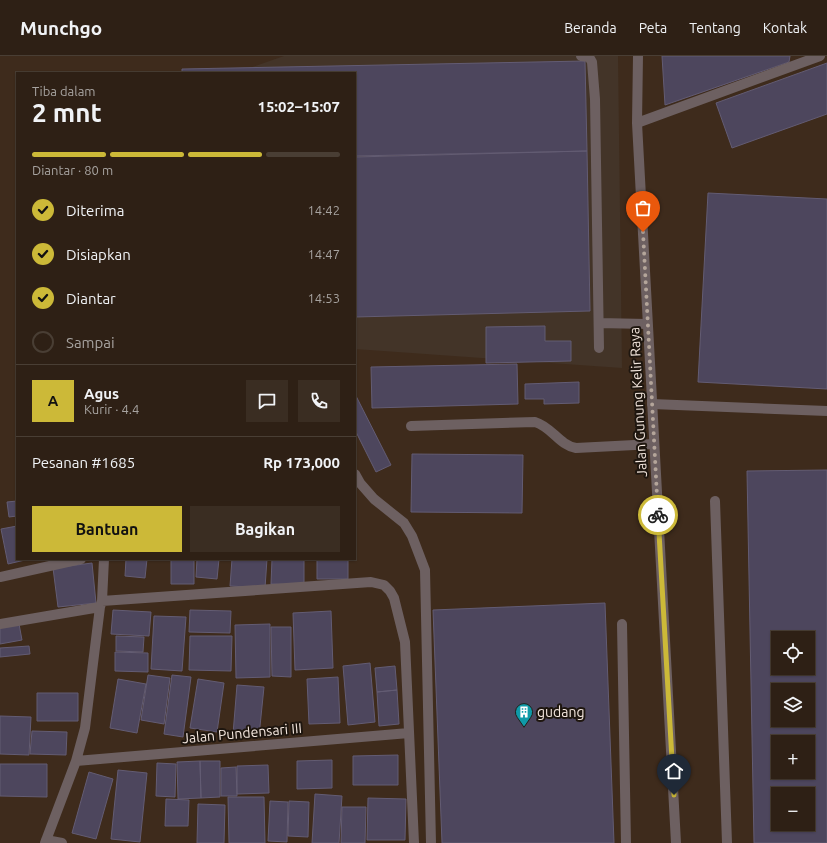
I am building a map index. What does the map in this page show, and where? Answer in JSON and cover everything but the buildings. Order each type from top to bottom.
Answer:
[{"type":"street","points":[[581,56],[589,57],[592,62],[595,99],[599,348]]},
{"type":"street","name":"Jalan Gunung Kelir Raya","points":[[638,56],[637,123],[676,843]]},
{"type":"street","points":[[637,123],[764,77],[794,60],[820,56]]},
{"type":"street","points":[[599,323],[648,324]]},
{"type":"street","points":[[652,404],[827,411]]},
{"type":"street","points":[[411,426],[535,422],[540,423],[564,444],[570,447],[576,448],[654,444]]},
{"type":"street","points":[[356,476],[360,483],[374,498],[404,524],[412,536],[425,570],[431,843]]},
{"type":"street","points":[[715,501],[727,843]]},
{"type":"street","points":[[0,577],[76,560]]},
{"type":"street","points":[[62,843],[46,841],[76,762],[85,728],[101,604],[104,560]]},
{"type":"street","points":[[0,624],[101,604],[371,582],[384,585],[394,598],[405,642],[414,843]]},
{"type":"street","points":[[622,624],[626,843]]},
{"type":"street","name":"Jalan Pundensari III","points":[[76,762],[409,733]]},
{"type":"shaded area","points":[[284,56],[618,56],[622,368],[356,349],[356,72],[238,72]]},
{"type":"way so far","points":[[643,232],[658,515]]},
{"type":"place","name":"gudang","points":[[524,727]]},
{"type":"route","points":[[658,515],[674,795]]}]
